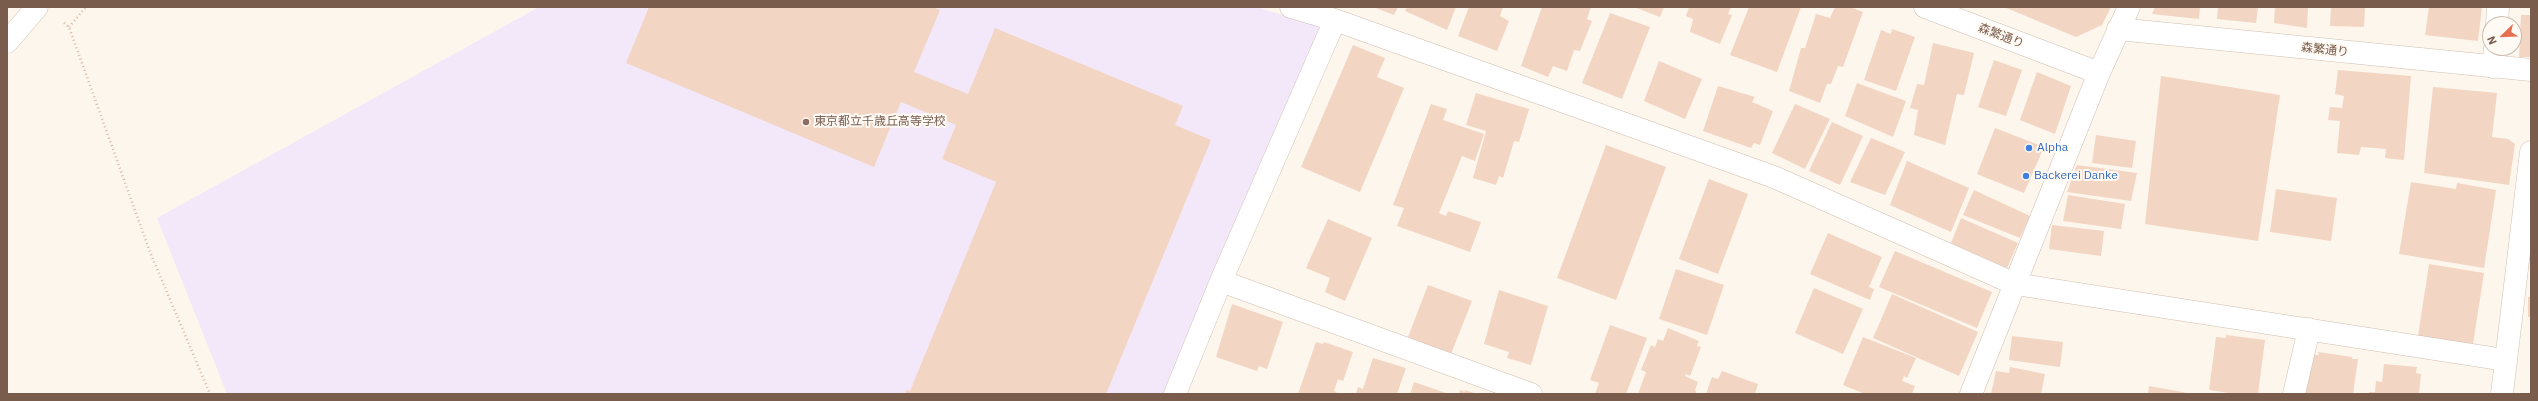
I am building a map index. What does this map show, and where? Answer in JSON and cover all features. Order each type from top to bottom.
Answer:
[{"type":"street","points":[[7,42],[37,7]]},
{"type":"street","points":[[1291,7],[1335,20],[1774,177],[2015,284],[2505,360]]},
{"type":"street","name":"森繁通り","points":[[1925,7],[2099,73]]},
{"type":"street","points":[[1971,394],[2099,73],[2129,7]]},
{"type":"street","points":[[1175,394],[1221,281],[1335,20]]},
{"type":"street","name":"森繁通り","points":[[2118,29],[2494,57],[2531,70]]},
{"type":"street","points":[[2502,394],[2531,152]]},
{"type":"street","points":[[1221,281],[1531,394]]},
{"type":"street","points":[[2294,394],[2309,329]]},
{"type":"path","points":[[86,7],[69,27],[150,252],[210,394]]},
{"type":"shaded area","name":"東京都立千歳丘高等学校","points":[[539,7],[1256,7],[1323,27],[1169,394],[227,394],[157,218]]},
{"type":"building","points":[[649,7],[933,7],[940,10],[914,72],[968,94],[995,28],[1183,106],[1175,125],[1211,140],[1106,394],[905,394],[906,390],[910,391],[996,182],[942,159],[956,125],[901,102],[874,167],[626,63]]},
{"type":"building","points":[[1373,7],[1398,7],[1394,15]]},
{"type":"building","points":[[1407,7],[1456,7],[1447,30],[1405,11]]},
{"type":"building","points":[[1469,7],[1503,7],[1500,16],[1509,21],[1497,51],[1458,36]]},
{"type":"building","points":[[1542,7],[1591,7],[1587,19],[1592,21],[1580,51],[1574,50],[1567,71],[1553,66],[1548,77],[1521,66]]},
{"type":"building","points":[[1634,7],[1664,7],[1660,17]]},
{"type":"building","points":[[1689,7],[1731,7],[1728,14],[1732,15],[1720,44],[1690,32],[1693,19],[1686,16]]},
{"type":"building","points":[[1749,7],[1801,7],[1777,72],[1730,55]]},
{"type":"building","points":[[1835,7],[1850,7],[1863,12],[1843,67],[1838,66],[1831,84],[1827,84],[1820,103],[1789,91],[1801,48],[1805,48],[1816,14],[1830,18]]},
{"type":"building","points":[[2004,7],[2111,7],[2102,25],[2076,37]]},
{"type":"building","points":[[2155,7],[2200,7],[2199,19],[2152,14]]},
{"type":"building","points":[[2218,7],[2258,7],[2256,23],[2217,19]]},
{"type":"building","points":[[2275,7],[2308,7],[2307,28],[2274,23]]},
{"type":"building","points":[[2331,7],[2365,7],[2364,27],[2330,26]]},
{"type":"building","points":[[2429,7],[2482,7],[2478,41],[2425,35]]},
{"type":"building","points":[[1610,13],[1650,27],[1622,99],[1582,83]]},
{"type":"building","points":[[2531,15],[2531,57],[2519,57],[2522,56],[2521,16]]},
{"type":"building","points":[[1892,29],[1915,37],[1896,91],[1864,80],[1881,30],[1891,34]]},
{"type":"building","points":[[1933,43],[1974,53],[1964,95],[1957,94],[1945,145],[1914,135],[1918,110],[1910,108],[1917,84],[1924,85]]},
{"type":"building","points":[[1353,45],[1385,58],[1377,77],[1404,88],[1360,192],[1301,167]]},
{"type":"building","points":[[1994,60],[2022,70],[2006,116],[1978,107]]},
{"type":"building","points":[[1659,61],[1702,79],[1685,119],[1644,101]]},
{"type":"building","points":[[2338,70],[2411,76],[2404,160],[2385,158],[2386,149],[2361,147],[2359,155],[2337,153],[2340,121],[2328,120],[2330,107],[2342,108],[2344,96],[2335,94]]},
{"type":"building","points":[[2037,72],[2071,86],[2055,134],[2020,120]]},
{"type":"building","points":[[2161,76],[2280,95],[2258,241],[2145,224]]},
{"type":"building","points":[[1857,83],[1906,101],[1893,137],[1845,116]]},
{"type":"building","points":[[1718,86],[1755,97],[1752,102],[1773,111],[1760,145],[1754,143],[1751,148],[1703,131]]},
{"type":"building","points":[[2433,87],[2497,93],[2492,137],[2508,139],[2515,144],[2509,185],[2424,173]]},
{"type":"building","points":[[1476,93],[1529,109],[1519,142],[1514,141],[1503,178],[1499,176],[1496,185],[1473,178],[1486,131],[1466,125]]},
{"type":"building","points":[[1431,104],[1447,109],[1443,120],[1484,134],[1475,161],[1462,156],[1439,213],[1446,216],[1448,211],[1481,222],[1470,252],[1397,226],[1404,208],[1393,205]]},
{"type":"building","points":[[1795,104],[1830,119],[1805,169],[1772,153]]},
{"type":"building","points":[[1832,122],[1863,136],[1840,185],[1809,171]]},
{"type":"building","points":[[1995,128],[2044,147],[2024,193],[1977,174]]},
{"type":"building","points":[[2096,135],[2136,141],[2132,168],[2092,163]]},
{"type":"building","points":[[1871,138],[1905,152],[1885,195],[1850,182]]},
{"type":"building","points":[[1606,145],[1666,167],[1616,300],[1557,278]]},
{"type":"building","points":[[1907,161],[1969,188],[1951,232],[1890,205]]},
{"type":"building","points":[[2077,165],[2137,173],[2131,201],[2067,192]]},
{"type":"building","points":[[1709,179],[1748,194],[1718,274],[1679,259]]},
{"type":"building","points":[[2411,182],[2456,189],[2457,183],[2496,190],[2484,268],[2399,254]]},
{"type":"building","points":[[2276,189],[2337,198],[2331,241],[2270,232]]},
{"type":"building","points":[[1974,190],[2030,216],[2020,238],[1963,215]]},
{"type":"building","points":[[2068,195],[2125,204],[2121,229],[2063,221]]},
{"type":"building","points":[[1961,218],[2018,243],[2007,268],[1951,243]]},
{"type":"building","points":[[1328,219],[1372,238],[1345,301],[1325,292],[1330,278],[1306,268]]},
{"type":"building","points":[[2052,225],[2104,231],[2101,256],[2049,249]]},
{"type":"building","points":[[1828,233],[1882,257],[1869,287],[1874,289],[1870,300],[1810,274]]},
{"type":"building","points":[[1895,251],[1992,292],[1977,328],[1879,287]]},
{"type":"building","points":[[2429,264],[2484,273],[2473,344],[2418,336]]},
{"type":"building","points":[[1676,269],[1724,285],[1707,335],[1659,319]]},
{"type":"building","points":[[1428,285],[1472,301],[1451,354],[1408,337]]},
{"type":"building","points":[[1814,288],[1863,309],[1843,354],[1795,333]]},
{"type":"building","points":[[1499,290],[1548,306],[1531,365],[1507,358],[1509,352],[1484,344]]},
{"type":"building","points":[[1892,294],[1978,332],[1959,376],[1873,338]]},
{"type":"building","points":[[2528,297],[2531,297],[2531,317],[2528,317]]},
{"type":"building","points":[[1232,304],[1283,322],[1267,369],[1259,366],[1257,371],[1216,357]]},
{"type":"building","points":[[1610,325],[1647,338],[1626,394],[1595,394],[1599,383],[1590,380]]},
{"type":"building","points":[[1668,328],[1699,341],[1697,346],[1701,347],[1690,376],[1686,374],[1685,376],[1698,382],[1695,390],[1697,394],[1638,394],[1646,372],[1641,370],[1651,345],[1655,347],[1658,339],[1663,341]]},
{"type":"building","points":[[2226,335],[2265,340],[2258,394],[2236,394],[2209,390],[2216,337],[2226,338]]},
{"type":"building","points":[[2012,336],[2063,342],[2060,367],[2009,360]]},
{"type":"building","points":[[1863,337],[1916,358],[1907,378],[1904,376],[1902,381],[1915,386],[1912,394],[1865,394],[1843,385]]},
{"type":"building","points":[[1316,342],[1323,344],[1324,342],[1353,352],[1343,381],[1338,379],[1334,391],[1339,394],[1298,394]]},
{"type":"building","points":[[2318,352],[2358,359],[2353,394],[2303,394],[2308,354],[2319,355]]},
{"type":"building","points":[[1373,358],[1406,368],[1397,394],[1356,394],[1358,387],[1363,389]]},
{"type":"building","points":[[2384,364],[2417,367],[2416,373],[2421,374],[2419,394],[2369,394],[2369,392],[2375,392],[2376,381],[2382,382]]},
{"type":"building","points":[[2010,367],[2045,374],[2041,394],[1991,394],[1996,371],[2009,373]]},
{"type":"building","points":[[1722,371],[1758,384],[1755,394],[1706,394],[1712,377],[1718,379]]},
{"type":"building","points":[[1414,382],[1449,394],[1410,394]]},
{"type":"building","points":[[2149,386],[2188,393],[2188,394],[2148,394]]},
{"type":"building","points":[[1460,390],[1465,392],[1465,390],[1477,394],[1459,394]]},
{"type":"place","name":"東京都立千歳丘高等学校","points":[[806,122]]},
{"type":"place","name":"Alpha","points":[[2029,148]]},
{"type":"place","name":"Backerei Danke","points":[[2026,176]]}]
